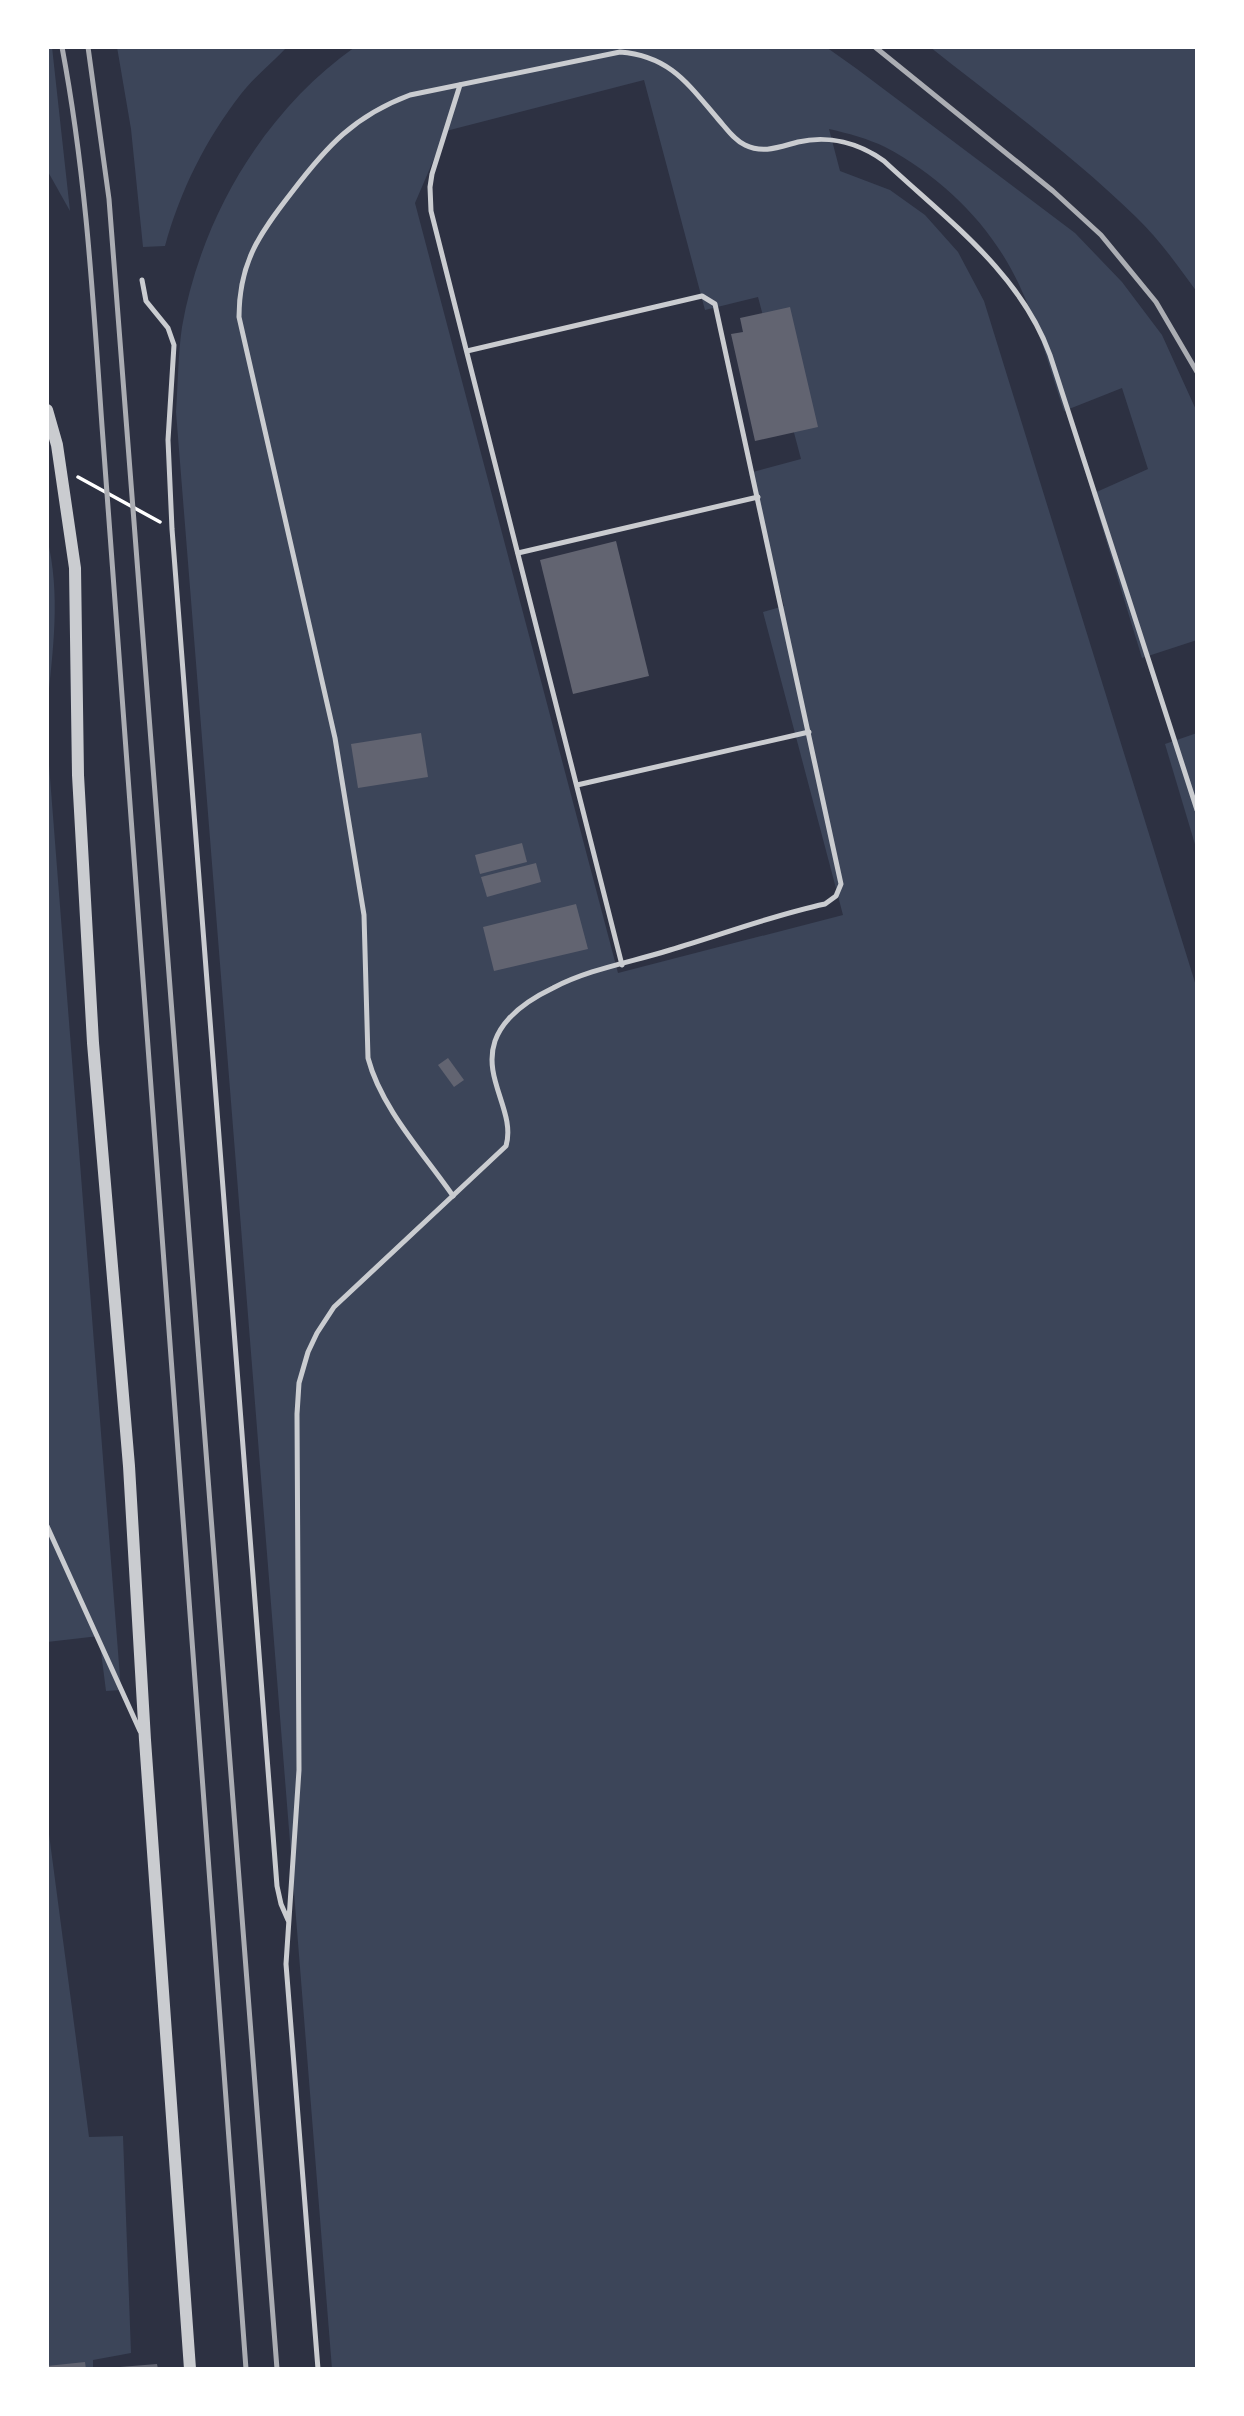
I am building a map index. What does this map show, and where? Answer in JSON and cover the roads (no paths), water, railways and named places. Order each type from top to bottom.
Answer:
[{"type":"street","points":[[48,419],[60,467],[75,568],[78,775],[94,1056],[129,1466],[145,1740],[190,2369]]},
{"type":"lane","points":[[453,1196],[386,1101],[368,1058],[363,915],[348,808],[335,738],[239,309],[244,271],[255,243],[303,176],[335,139],[362,118],[410,95],[620,52],[649,56],[674,70],[745,145],[768,150],[798,142],[824,140],[850,144],[884,161],[1001,271],[1025,302],[1043,336],[1197,810]]},
{"type":"lane","points":[[460,85],[432,174],[430,199],[622,965]]},
{"type":"lane","points":[[142,280],[146,301],[168,328],[174,345],[169,440],[172,529],[276,1872],[278,1895],[288,1920]]},
{"type":"lane","points":[[317,2369],[286,1964],[298,1788],[296,1414],[302,1372],[312,1343],[334,1307],[506,1146],[507,1126],[492,1067],[494,1044],[504,1024],[534,999],[574,979],[825,904],[836,896],[840,878],[717,309],[702,296],[467,351]]},
{"type":"lane","points":[[518,553],[758,497]]},
{"type":"lane","points":[[577,785],[809,732]]},
{"type":"lane","points":[[47,1527],[145,1740]]},
{"type":"railway","points":[[62,47],[83,189],[92,283],[246,2369]]},
{"type":"railway","points":[[88,47],[109,199],[277,2369]]},
{"type":"railway","points":[[875,47],[1053,191],[1101,235],[1156,302],[1197,372]]}]
